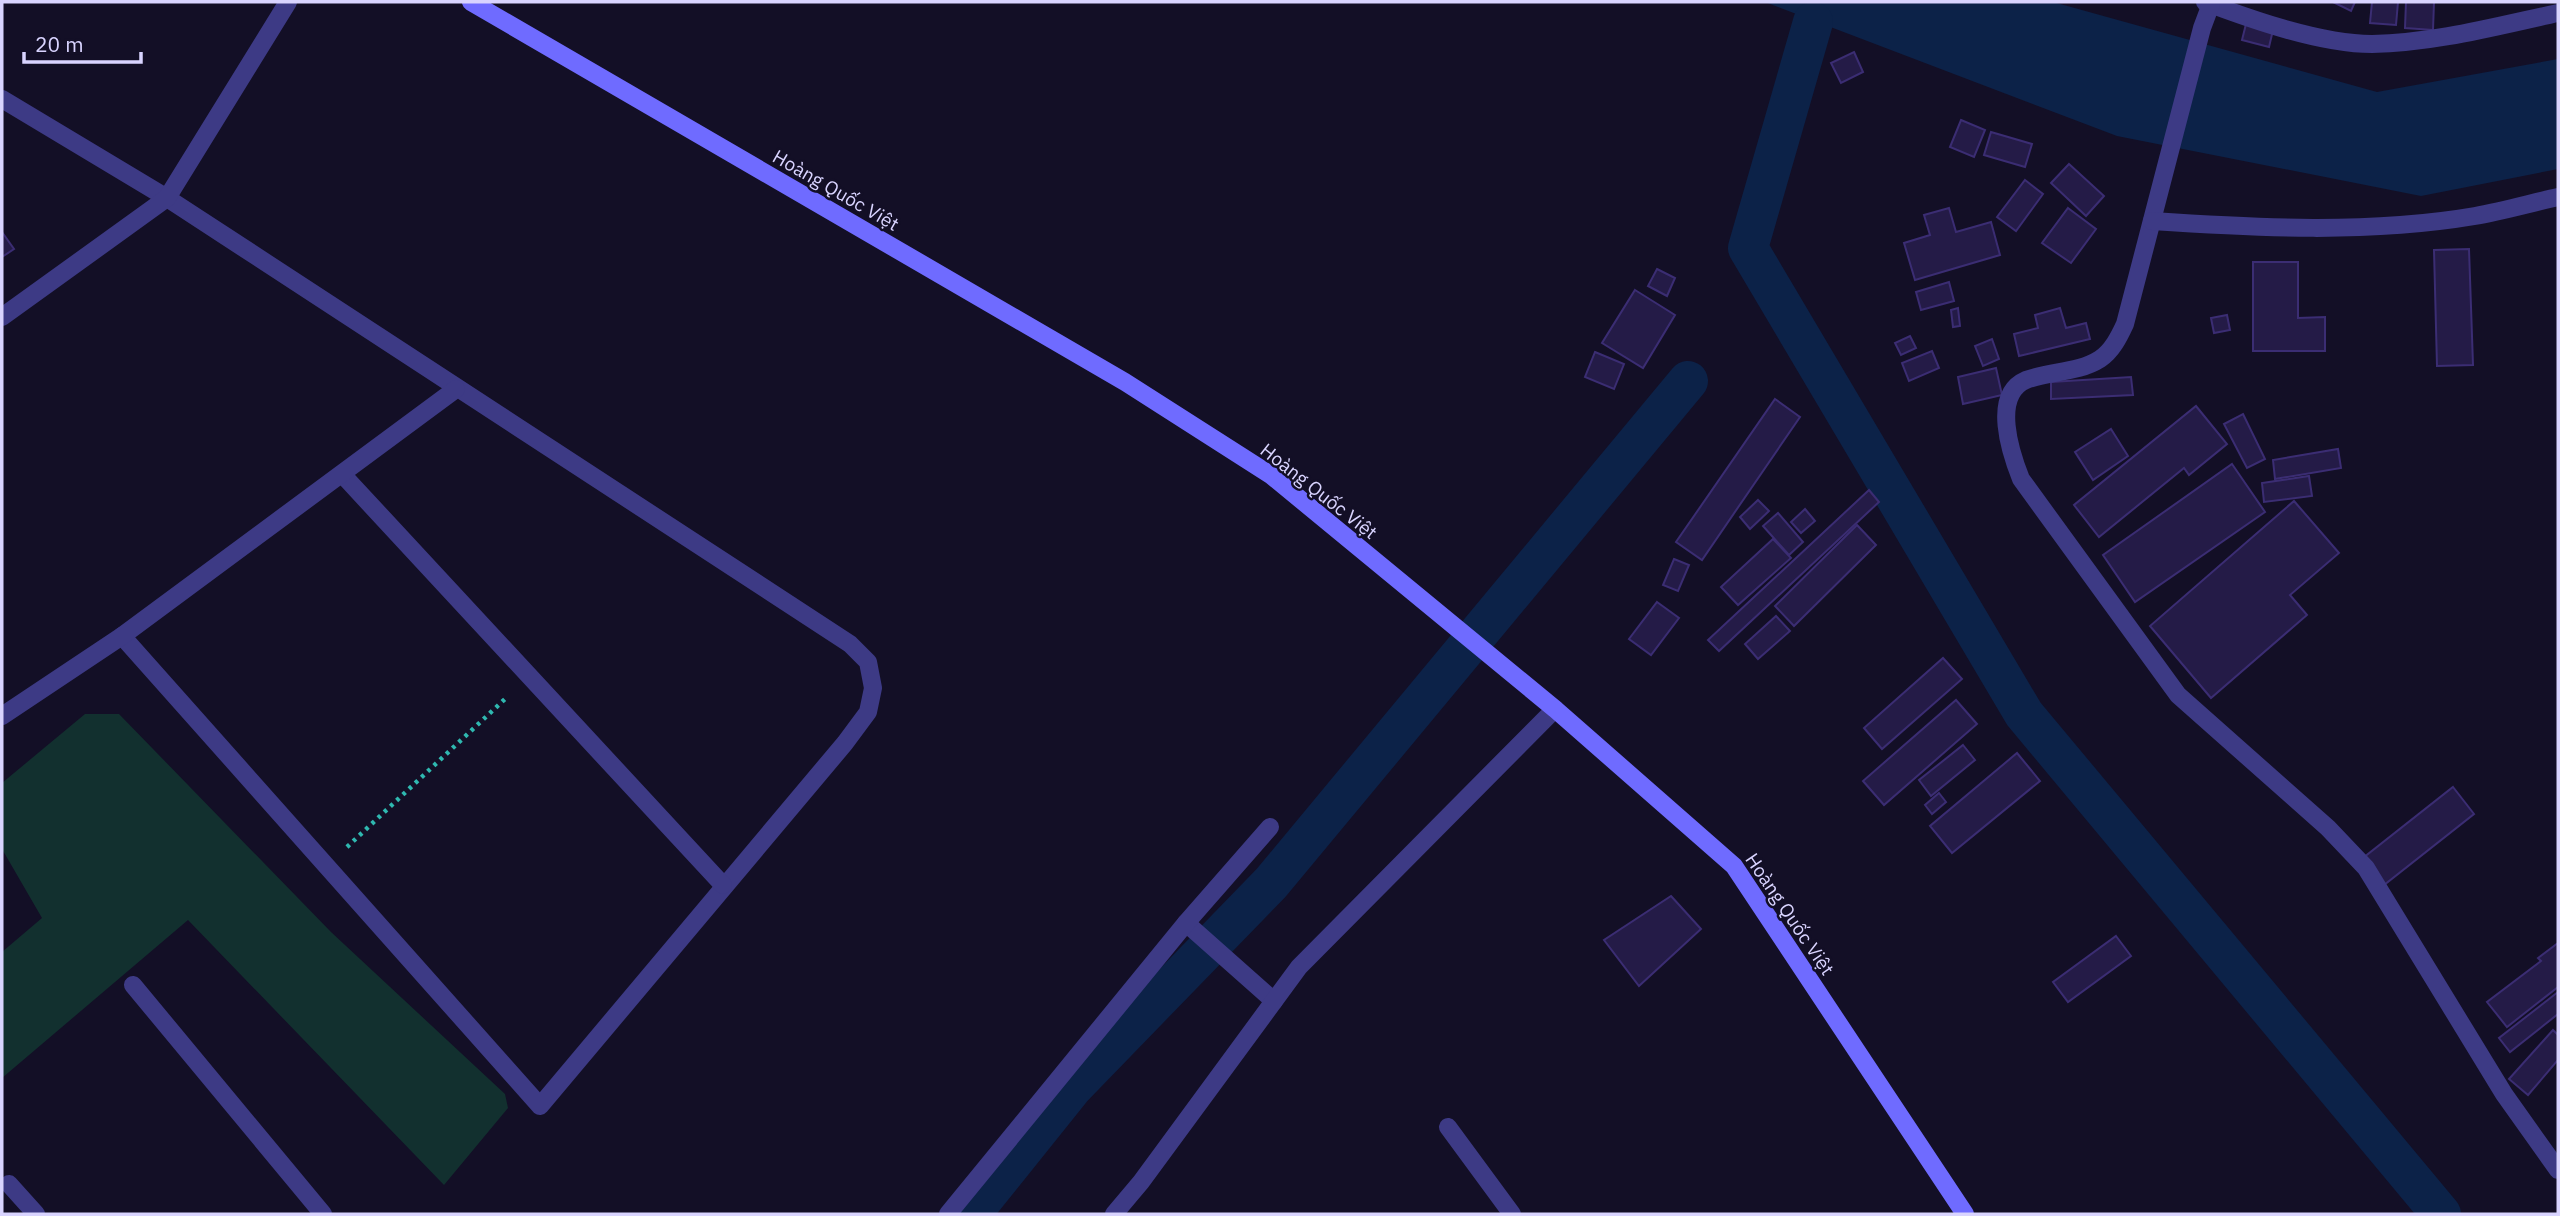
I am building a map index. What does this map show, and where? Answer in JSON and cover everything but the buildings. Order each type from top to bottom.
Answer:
[{"type":"street","points":[[2,317],[167,198],[288,2]]},
{"type":"street","name":"Hoàng Quốc Việt","points":[[471,2],[1125,382],[1272,476],[1555,709],[1734,866],[1965,1214]]},
{"type":"street","points":[[2558,13],[2454,36],[2371,44],[2329,40],[2244,8],[2208,3],[2125,324],[2116,343],[2102,358],[2086,366],[2027,380],[2016,386],[2009,399],[2006,416],[2011,454],[2021,479],[2178,695],[2328,828],[2366,868],[2504,1094],[2558,1170]]},
{"type":"street","points":[[2,99],[167,198],[850,644],[868,662],[873,688],[868,712],[845,743],[540,1106],[122,636]]},
{"type":"street","points":[[2152,221],[2261,228],[2388,225],[2475,216],[2558,197]]},
{"type":"street","points":[[2,716],[122,636],[456,389]]},
{"type":"street","points":[[342,474],[723,885]]},
{"type":"street","points":[[1114,1214],[1140,1182],[1269,997],[1555,709]]},
{"type":"street","points":[[948,1214],[1192,929],[1270,827]]},
{"type":"street","points":[[1192,929],[1269,997]]},
{"type":"street","points":[[133,985],[323,1214]]},
{"type":"street","points":[[1448,1127],[1512,1214]]},
{"type":"street","points":[[9,1184],[36,1214]]},
{"type":"path","points":[[347,847],[506,699]]},
{"type":"green space","points":[[85,714],[119,714],[331,932],[505,1094],[508,1108],[444,1185],[188,920],[2,1078],[2,952],[42,918],[2,849],[2,783]]},
{"type":"water","points":[[1765,2],[2053,2],[2377,92],[2558,59],[2558,169],[2421,196],[2117,136]]},
{"type":"waterway","points":[[1813,22],[1748,248],[2024,714],[2441,1214]]},
{"type":"waterway","points":[[971,1214],[1073,1087],[1271,883],[1688,381]]}]
